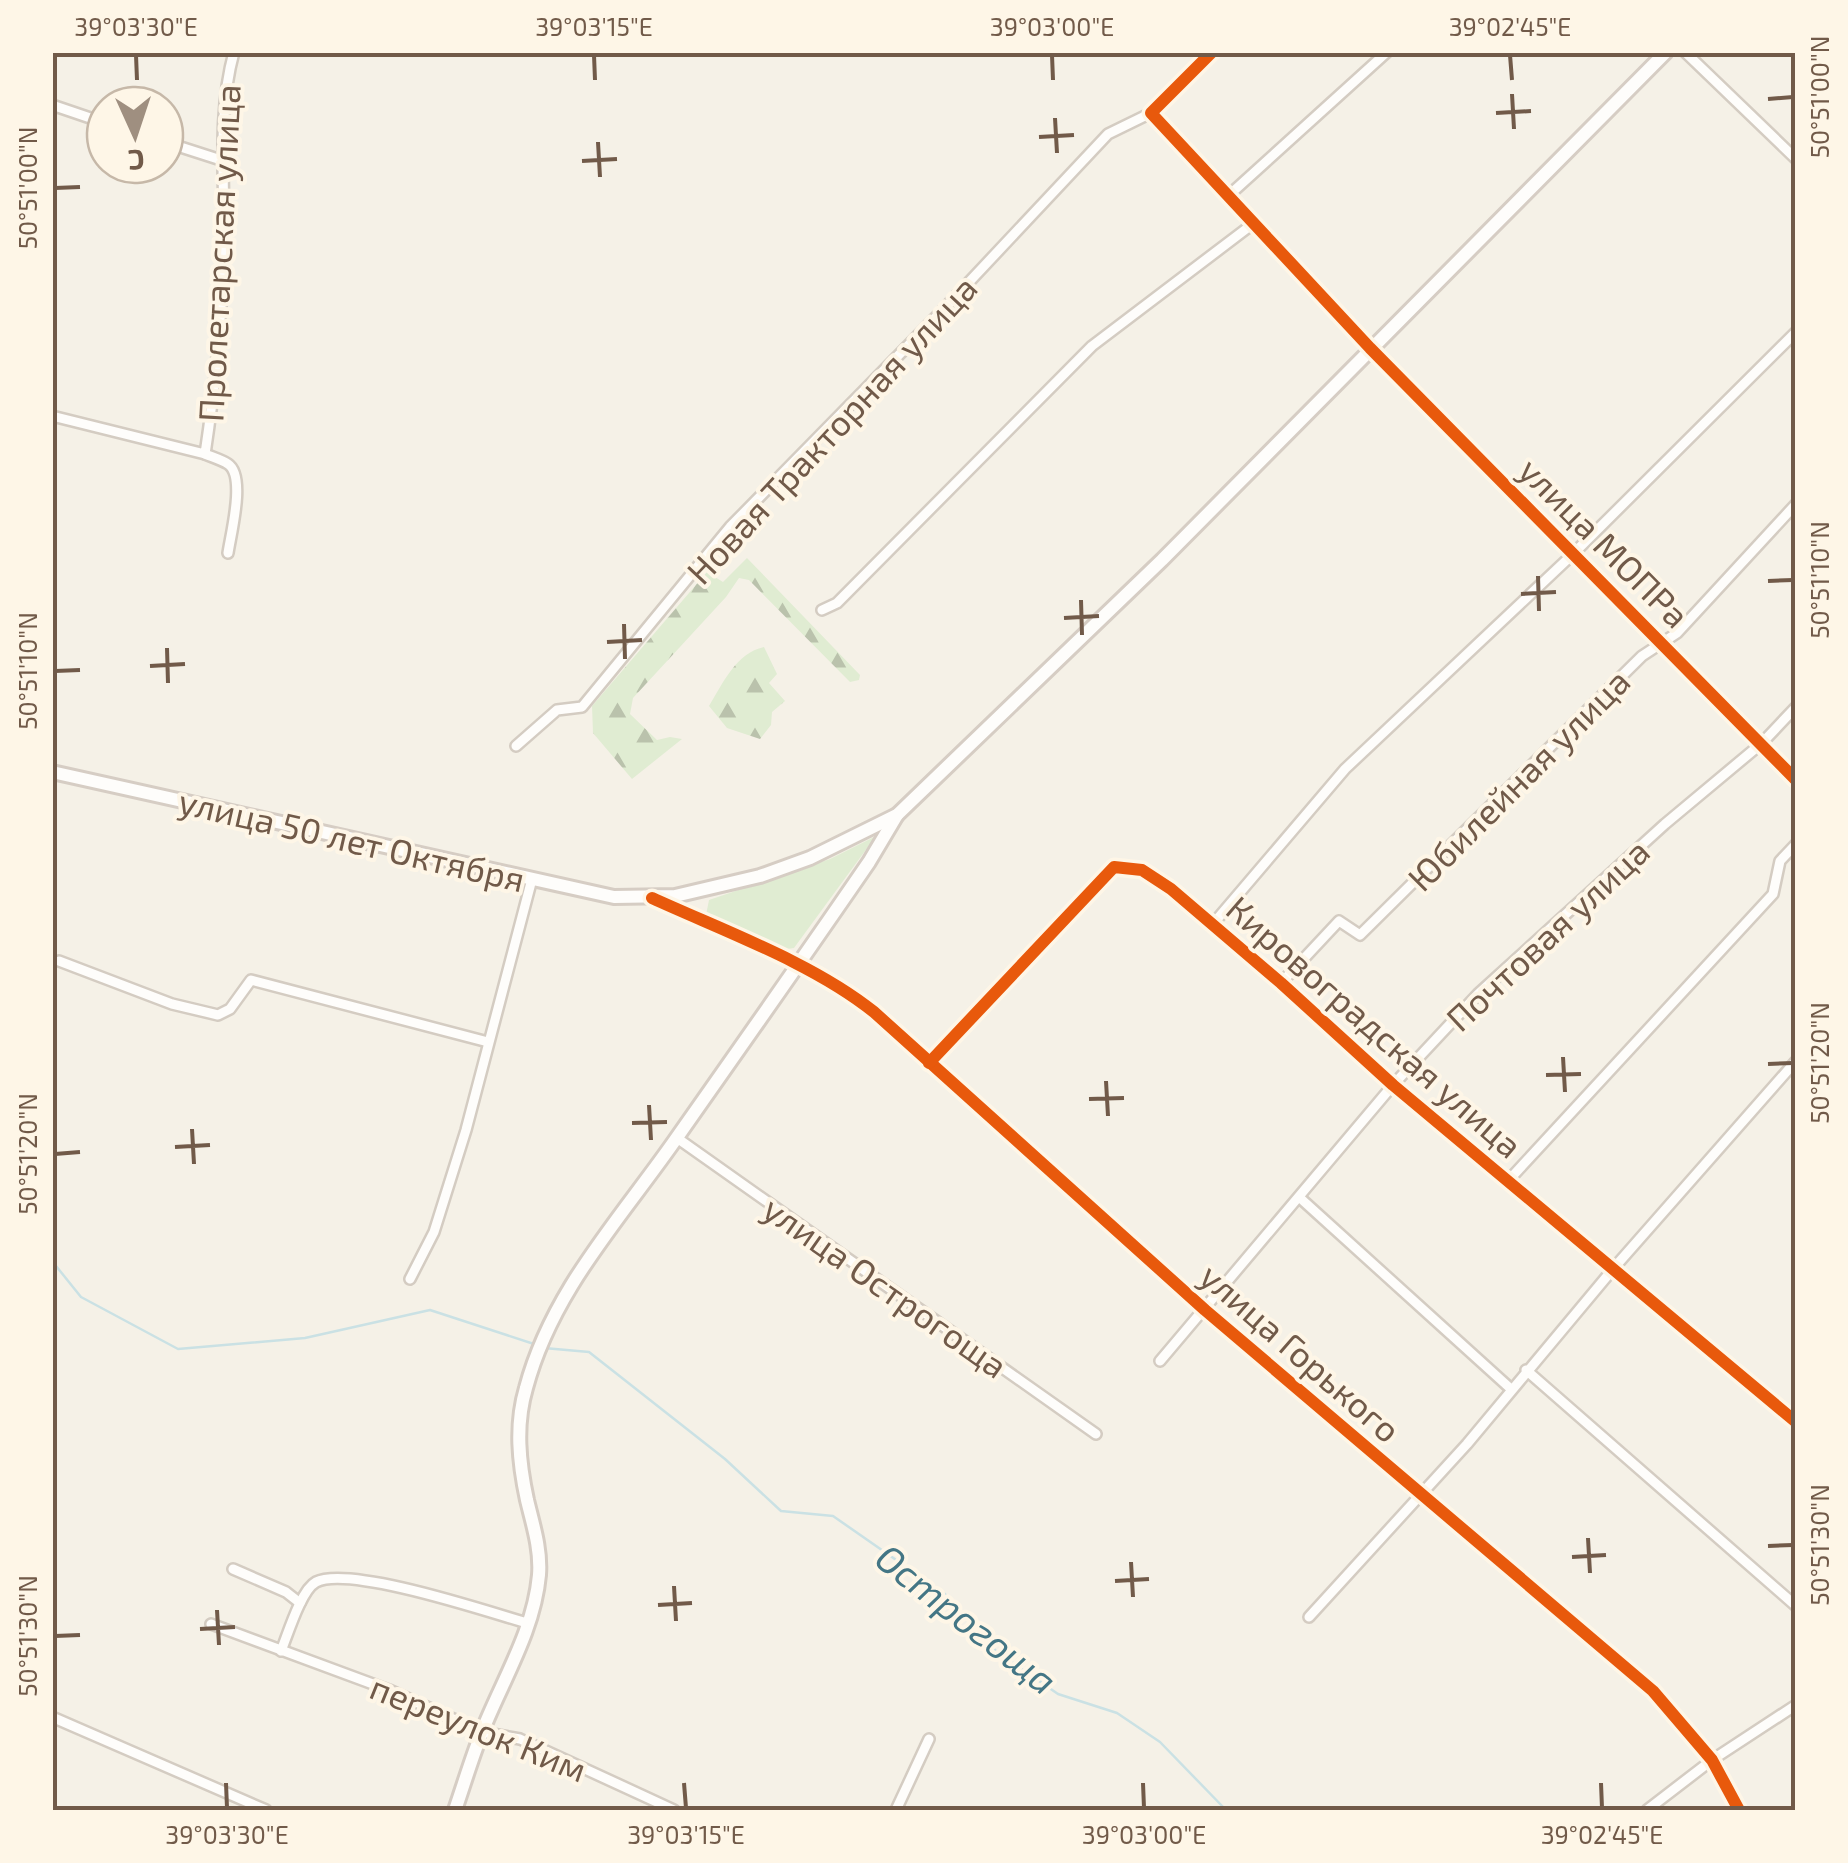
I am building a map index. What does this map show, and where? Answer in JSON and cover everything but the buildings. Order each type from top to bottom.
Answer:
[{"type":"main road","name":"улица 50 лет Октября","points":[[52,772],[614,896],[652,898],[710,890],[823,852],[897,815],[1162,560],[1666,52]]},
{"type":"main road","points":[[455,1810],[482,1732],[528,1623],[537,1587],[538,1551],[519,1438],[522,1404],[552,1320],[567,1288],[797,966],[897,815]]},
{"type":"street","name":"Пролетарская улица","points":[[204,454],[216,382],[224,231],[222,160],[228,74],[234,52]]},
{"type":"street","name":"Новая Тракторная улица","points":[[516,746],[557,710],[582,707],[730,527],[940,314],[1108,134],[1151,113],[1212,52]]},
{"type":"street","points":[[1227,197],[1387,52]]},
{"type":"street","points":[[1686,52],[1796,159]]},
{"type":"street","points":[[52,106],[85,116]]},
{"type":"street","name":"улица МОПРа","points":[[1151,113],[1370,348],[1796,780]]},
{"type":"street","points":[[185,148],[222,160]]},
{"type":"street","points":[[822,610],[836,602],[1092,346],[1254,223]]},
{"type":"street","points":[[1213,924],[1345,770],[1573,554],[1796,332]]},
{"type":"street","name":"Пролетарская улица","points":[[52,416],[204,454],[228,464],[236,472],[237,490],[228,553]]},
{"type":"street","name":"Юбилейная улица","points":[[1281,982],[1338,921],[1360,935],[1642,656],[1677,632],[1796,504]]},
{"type":"street","name":"Почтовая улица","points":[[1160,1361],[1393,1085],[1478,994],[1665,824],[1762,743],[1796,707]]},
{"type":"street","points":[[1508,1181],[1773,894],[1780,861],[1796,844]]},
{"type":"street","name":"Кировоградская улица","points":[[928,1063],[1114,867],[1142,870],[1213,924],[1393,1085],[1796,1422]]},
{"type":"street","points":[[410,1279],[434,1232],[466,1130],[532,880]]},
{"type":"street","name":"улица 50 лет Октября","points":[[652,898],[797,966]]},
{"type":"street","points":[[60,961],[172,1004],[218,1016],[230,1009],[251,980],[488,1042]]},
{"type":"street","name":"улица Горького","points":[[797,966],[850,993],[1205,1310],[1653,1690],[1712,1760],[1740,1810]]},
{"type":"street","points":[[1310,1617],[1467,1444],[1612,1269],[1796,1062]]},
{"type":"street","name":"улица Острогоща","points":[[677,1138],[1096,1434]]},
{"type":"street","points":[[1299,1197],[1511,1389]]},
{"type":"street","points":[[1526,1370],[1796,1606]]},
{"type":"street","points":[[233,1569],[286,1592],[300,1603]]},
{"type":"street","points":[[282,1650],[300,1603],[312,1584],[320,1580],[359,1580],[419,1591],[528,1623]]},
{"type":"street","name":"переулок Ким","points":[[211,1624],[388,1690],[482,1732],[520,1739],[674,1810]]},
{"type":"street","points":[[1647,1810],[1712,1760],[1796,1706]]},
{"type":"street","points":[[52,1717],[266,1810]]},
{"type":"street","points":[[896,1810],[929,1738]]},
{"type":"green space","points":[[747,558],[860,675],[859,680],[850,682],[749,580],[739,578],[633,698],[630,714],[657,740],[682,739],[632,779],[593,733],[592,706],[707,572],[723,582]]},
{"type":"green space","points":[[764,647],[777,674],[769,683],[785,701],[772,712],[771,725],[760,739],[727,728],[709,706],[738,662]]},
{"type":"green space","points":[[876,836],[794,948],[780,950],[706,915],[709,900],[830,859]]},
{"type":"waterway","name":"Острогоща","points":[[52,1261],[81,1297],[178,1349],[305,1338],[430,1310],[537,1345]]},
{"type":"waterway","name":"Острогоща","points":[[544,1348],[589,1352],[725,1459],[781,1511],[833,1516],[945,1594],[996,1651],[1058,1694],[1117,1713],[1160,1742],[1226,1810]]},
{"type":"cycle path","points":[[1212,52],[1151,113],[1370,348],[1796,780]]},
{"type":"cycle path","points":[[929,1063],[1114,867],[1142,870],[1171,889],[1393,1085],[1796,1422]]},
{"type":"cycle path","points":[[652,898],[796,963],[874,1012],[1205,1310],[1653,1691],[1712,1760],[1739,1810]]}]
